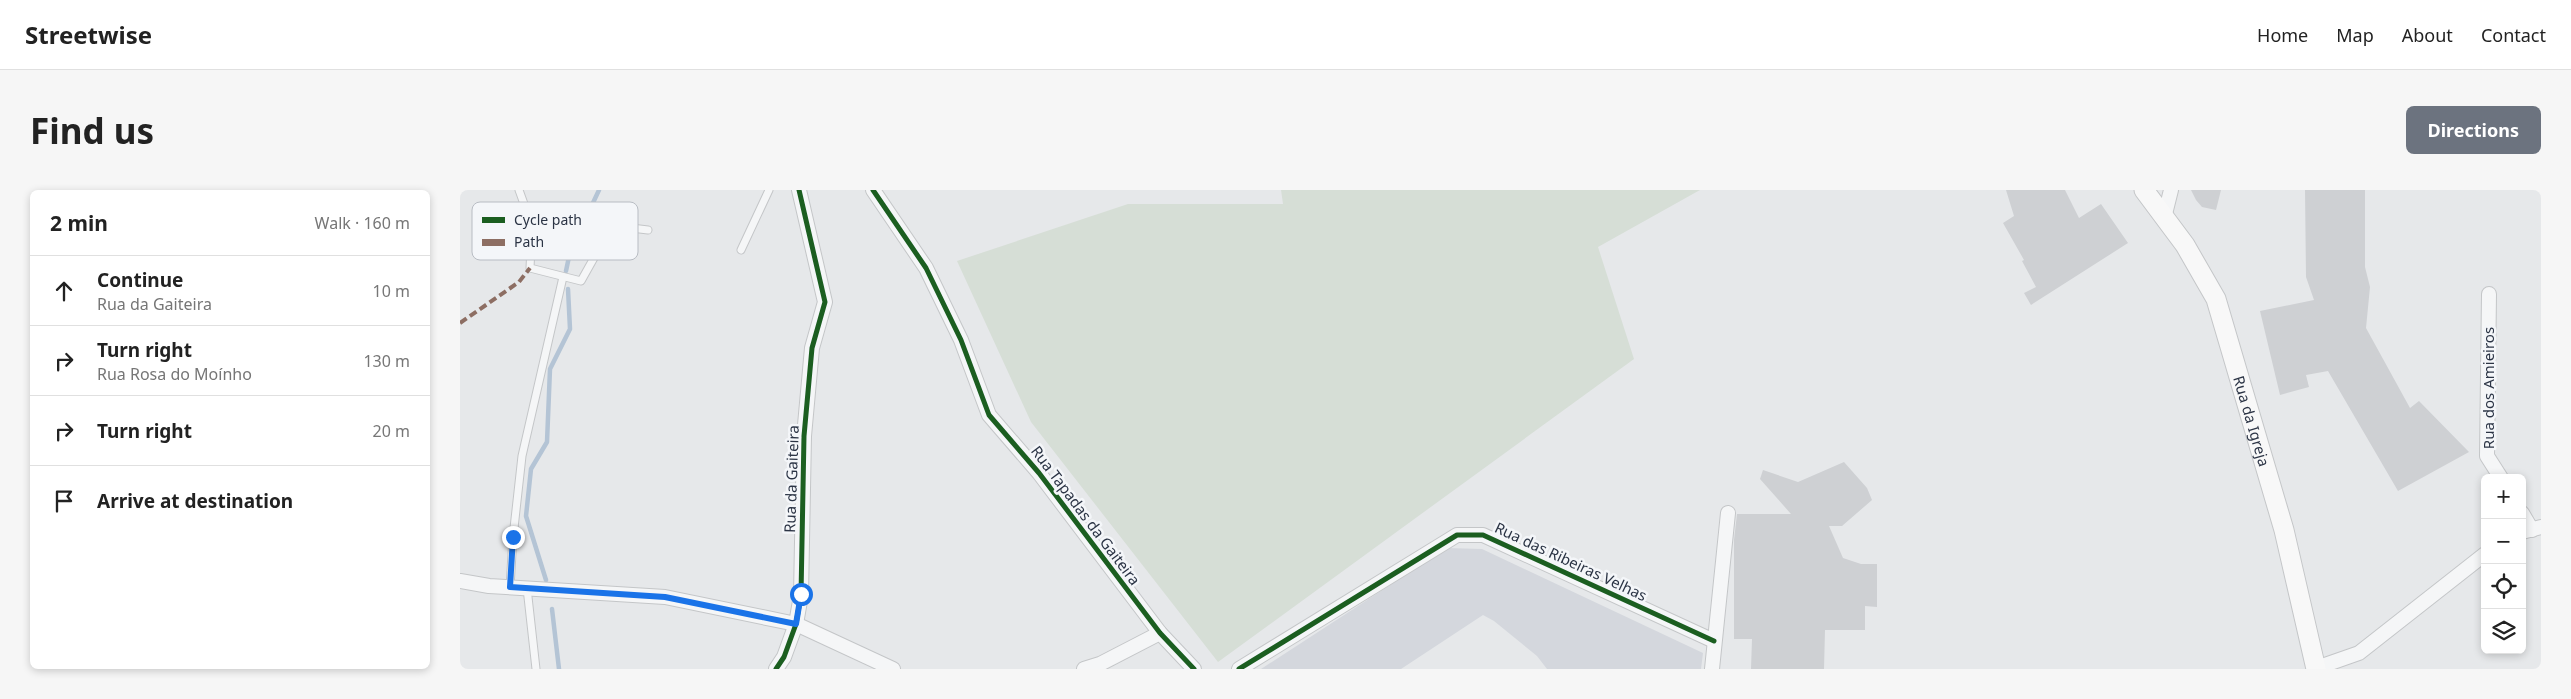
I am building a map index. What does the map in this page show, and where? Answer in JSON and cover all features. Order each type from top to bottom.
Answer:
[{"type":"main road","name":"Rua da Igreja","points":[[2144,190],[2184,245],[2216,300],[2284,530],[2316,668]]},
{"type":"street","name":"Rua da Gaiteira","points":[[776,669],[784,657],[796,624],[801,594],[804,436],[812,348],[826,302],[798,190]]},
{"type":"street","name":"Rua Tapadas da Gaiteira","points":[[873,190],[926,268],[961,340],[989,415],[1040,473],[1160,634],[1194,669]]},
{"type":"street","points":[[2164,218],[2171,190]]},
{"type":"street","name":"Rua dos Amieiros","points":[[2488,294],[2487,456],[2498,474]]},
{"type":"street","points":[[1712,669],[1728,513]]},
{"type":"street","points":[[2525,519],[2532,530]]},
{"type":"street","name":"Rua das Ribeiras Velhas","points":[[1239,669],[1457,535],[1484,535],[1714,641]]},
{"type":"street","points":[[2316,668],[2359,653],[2481,557]]},
{"type":"street","points":[[460,581],[510,587],[665,597],[796,624],[893,669]]},
{"type":"street","points":[[1084,669],[1100,664],[1160,634]]},
{"type":"lane","points":[[520,190],[524,202]]},
{"type":"lane","points":[[741,250],[769,190]]},
{"type":"lane","points":[[638,229],[648,230]]},
{"type":"lane","points":[[530,260],[530,268],[581,281],[593,260]]},
{"type":"lane","points":[[510,587],[513,537],[522,456],[563,277]]},
{"type":"lane","points":[[527,588],[536,669]]},
{"type":"shaded area","points":[[1281,190],[1700,190],[1598,247],[1634,359],[1218,662],[1031,422],[957,261],[1128,204],[1283,204]]},
{"type":"shaded area","points":[[1447,548],[1482,549],[1703,653],[1701,669],[1547,669],[1537,656],[1494,621],[1483,615],[1401,669],[1261,669]]},
{"type":"building","points":[[2006,190],[2065,190],[2079,218],[2101,204],[2128,243],[2031,305],[2024,293],[2036,287],[2022,261],[2024,260],[2003,223],[2014,216]]},
{"type":"building","points":[[2191,190],[2221,190],[2216,210],[2202,207]]},
{"type":"building","points":[[2305,190],[2365,190],[2365,267],[2370,287],[2366,328],[2410,408],[2419,401],[2469,452],[2398,491],[2328,371],[2306,375],[2309,387],[2280,395],[2260,311],[2314,300],[2306,277]]},
{"type":"building","points":[[1844,462],[1867,488],[1872,500],[1842,526],[1829,526],[1843,558],[1861,564],[1877,564],[1877,607],[1865,606],[1865,630],[1825,630],[1824,669],[1751,669],[1752,639],[1734,639],[1734,540],[1737,514],[1791,514],[1760,479],[1763,470],[1798,482]]},
{"type":"waterway","points":[[593,202],[599,190]]},
{"type":"waterway","points":[[566,271],[568,260]]},
{"type":"waterway","points":[[546,580],[526,516],[531,469],[547,442],[550,369],[570,329],[568,289]]},
{"type":"waterway","points":[[552,609],[559,669]]},
{"type":"marked path","points":[[460,323],[519,282],[530,268]]},
{"type":"cycle path","points":[[776,669],[784,657],[796,624],[801,595],[804,436],[812,348],[825,302],[799,190]]},
{"type":"cycle path","points":[[873,190],[926,268],[961,340],[989,415],[1039,473],[1160,633],[1194,669]]},
{"type":"cycle path","points":[[1239,669],[1457,535],[1483,535],[1714,641]]},
{"type":"route","points":[[513,537],[510,587],[665,597],[796,624],[801,594]]}]
